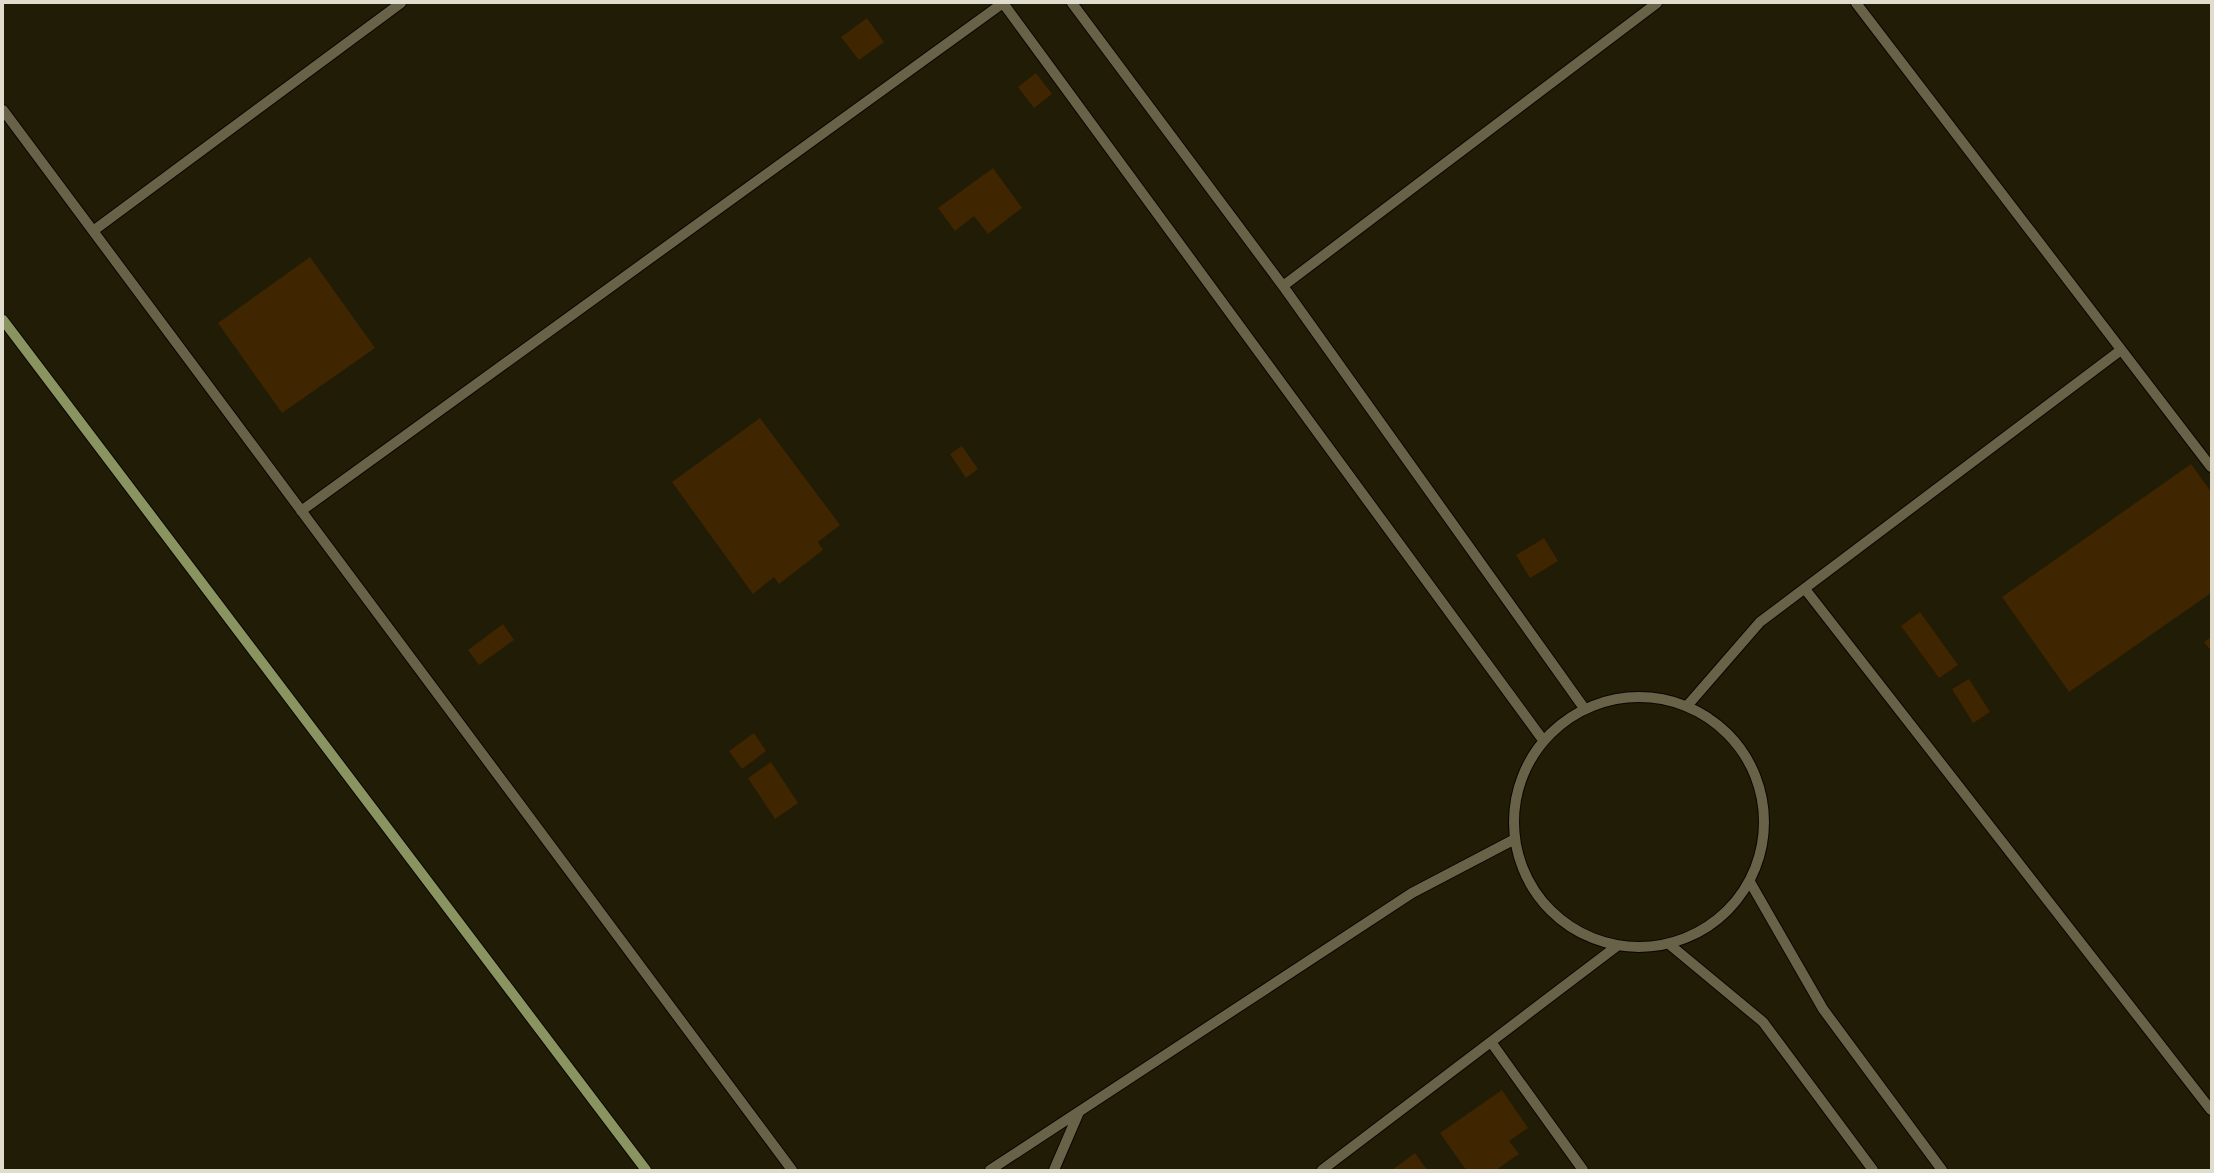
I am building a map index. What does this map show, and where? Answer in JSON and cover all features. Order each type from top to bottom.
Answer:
[{"type":"main road","points":[[3,320],[646,1170]]},
{"type":"lane","points":[[93,231],[401,3]]},
{"type":"lane","points":[[301,511],[1003,3],[1543,740]]},
{"type":"lane","points":[[1072,3],[1283,286],[1584,708]]},
{"type":"lane","points":[[1283,286],[1657,3]]},
{"type":"lane","points":[[1856,3],[2211,467]]},
{"type":"lane","points":[[3,110],[792,1170]]},
{"type":"lane","points":[[1687,706],[1760,622],[2121,350]]},
{"type":"lane","points":[[1805,589],[2211,1110]]},
{"type":"lane","points":[[1636,696],[1662,698],[1687,706],[1710,718],[1730,735],[1746,756],[1757,780],[1764,805],[1765,832],[1760,858],[1750,882],[1735,904],[1716,922],[1694,936],[1669,944],[1643,948],[1617,946],[1591,938],[1568,926],[1548,909],[1532,888],[1521,864],[1515,839],[1514,812],[1518,786],[1528,762],[1543,740],[1562,722],[1584,708],[1610,700],[1636,696]]},
{"type":"lane","points":[[990,1170],[1412,893],[1515,839]]},
{"type":"lane","points":[[1750,882],[1823,1010],[1942,1170]]},
{"type":"lane","points":[[1669,944],[1764,1022],[1873,1170]]},
{"type":"lane","points":[[1322,1170],[1617,946]]},
{"type":"lane","points":[[1491,1042],[1583,1170]]},
{"type":"lane","points":[[1054,1170],[1079,1112]]},
{"type":"building","points":[[867,18],[884,42],[859,60],[841,37]]},
{"type":"building","points":[[1036,73],[1052,94],[1034,108],[1018,87]]},
{"type":"building","points":[[993,168],[1022,208],[988,234],[974,216],[955,231],[938,208]]},
{"type":"building","points":[[310,257],[375,348],[282,413],[218,323]]},
{"type":"building","points":[[760,418],[840,525],[818,542],[823,550],[779,584],[774,577],[753,594],[672,482]]},
{"type":"building","points":[[962,446],[978,469],[966,478],[950,454]]},
{"type":"building","points":[[2191,464],[2211,492],[2211,593],[2069,692],[2002,597]]},
{"type":"building","points":[[1544,538],[1558,561],[1530,578],[1516,555]]},
{"type":"building","points":[[1920,612],[1958,665],[1939,678],[1901,626]]},
{"type":"building","points":[[503,624],[514,640],[479,665],[468,650]]},
{"type":"building","points":[[2211,637],[2211,651],[2204,642]]},
{"type":"building","points":[[1969,679],[1990,712],[1973,723],[1952,689]]},
{"type":"building","points":[[754,733],[766,751],[742,769],[729,751]]},
{"type":"building","points":[[771,762],[798,803],[775,819],[748,778]]},
{"type":"building","points":[[1502,1090],[1528,1128],[1509,1141],[1519,1154],[1496,1170],[1466,1170],[1440,1133]]},
{"type":"building","points":[[1415,1153],[1427,1170],[1392,1170]]}]
